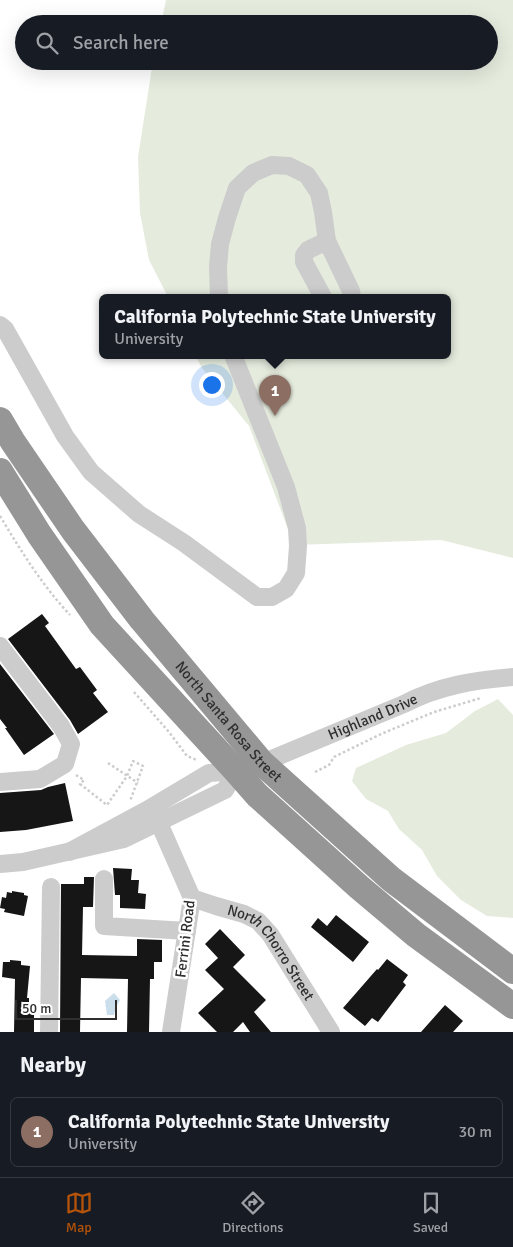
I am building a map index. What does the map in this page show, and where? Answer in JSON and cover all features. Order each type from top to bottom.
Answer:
[{"type":"highway","name":"North Santa Rosa Street","points":[[0,420],[73,530],[142,620],[262,762],[392,878],[513,971]]},
{"type":"highway","name":"North Santa Rosa Street","points":[[0,471],[39,534],[102,625],[257,795],[359,887],[416,935],[513,1006]]},
{"type":"street","points":[[218,294],[220,244],[237,188],[253,173],[272,165],[290,166],[307,175],[319,193],[327,241],[352,294]]},
{"type":"street","points":[[321,294],[304,262],[304,255],[308,250],[327,241]]},
{"type":"street","points":[[0,325],[5,329],[64,436],[91,472],[139,514],[184,542],[257,597],[272,597],[286,589],[296,574],[298,528],[286,486],[235,359]]},
{"type":"street","points":[[0,646],[61,726],[71,744],[65,764],[40,779],[0,782]]},
{"type":"street","name":"Highland Drive","points":[[69,852],[147,810],[209,773],[236,771],[262,762],[395,708],[420,695],[487,679],[513,677]]},
{"type":"street","name":"Highland Drive","points":[[0,864],[23,862],[124,839],[225,790],[236,771]]},
{"type":"street","name":"Ferrini Road","points":[[159,823],[192,898],[172,1032]]},
{"type":"street","points":[[104,879],[104,926],[187,931]]},
{"type":"street","points":[[49,1032],[50,887]]},
{"type":"street","name":"North Chorro Street","points":[[192,898],[244,914],[258,921],[270,934],[331,1032]]},
{"type":"path","points":[[315,772],[329,764],[334,757],[381,734],[434,712],[484,696]]},
{"type":"path","points":[[60,767],[66,773],[74,774],[84,780],[80,784],[107,805],[127,776],[133,761],[143,766],[128,804]]},
{"type":"path","points":[[108,763],[138,782]]},
{"type":"shaded area","points":[[166,0],[513,0],[513,558],[441,540],[294,545],[249,426],[202,368],[197,359],[451,359],[451,294],[166,294],[149,260],[140,213],[138,157],[152,70],[498,70],[498,15],[163,15]]},
{"type":"shaded area","points":[[498,699],[513,715],[513,918],[487,916],[461,900],[437,876],[422,850],[399,829],[388,811],[366,799],[352,781],[356,768],[406,745],[446,733],[475,711]]},
{"type":"water","points":[[114,993],[120,1000],[114,1015],[107,1015],[105,1001]]},
{"type":"building","points":[[42,614],[49,623],[45,626],[76,669],[80,667],[97,690],[93,693],[108,712],[78,734],[70,720],[8,639]]},
{"type":"building","points":[[0,664],[54,734],[24,755],[0,719]]},
{"type":"building","points":[[65,783],[73,821],[26,830],[0,832],[0,793],[41,790]]},
{"type":"building","points":[[113,868],[132,869],[131,880],[139,880],[138,893],[146,894],[145,909],[120,908],[120,895],[115,895]]},
{"type":"building","points":[[84,877],[94,877],[93,907],[83,907],[82,955],[137,956],[137,939],[162,940],[162,962],[154,962],[154,979],[150,979],[149,1032],[127,1032],[128,979],[81,978],[80,1032],[60,1032],[61,884],[84,884]]},
{"type":"building","points":[[12,891],[24,893],[24,895],[28,896],[24,916],[4,912],[5,909],[0,908],[2,897],[6,898],[7,892],[12,893]]},
{"type":"building","points":[[336,915],[369,942],[353,962],[311,927],[318,918],[327,926]]},
{"type":"building","points":[[220,929],[245,955],[233,967],[266,1000],[254,1012],[271,1032],[250,1032],[243,1022],[233,1032],[217,1032],[198,1013],[224,989],[205,970],[218,958],[205,944]]},
{"type":"building","points":[[387,959],[408,975],[403,982],[406,985],[378,1022],[372,1018],[365,1026],[343,1008]]},
{"type":"building","points":[[10,960],[21,961],[21,965],[30,966],[27,998],[29,998],[29,1011],[34,1011],[34,1032],[14,1032],[15,979],[2,977],[3,962],[10,962]]},
{"type":"building","points":[[445,1005],[463,1021],[453,1032],[421,1032]]},
{"type":"place","name":"California Polytechnic State University","points":[[275,416]]}]
